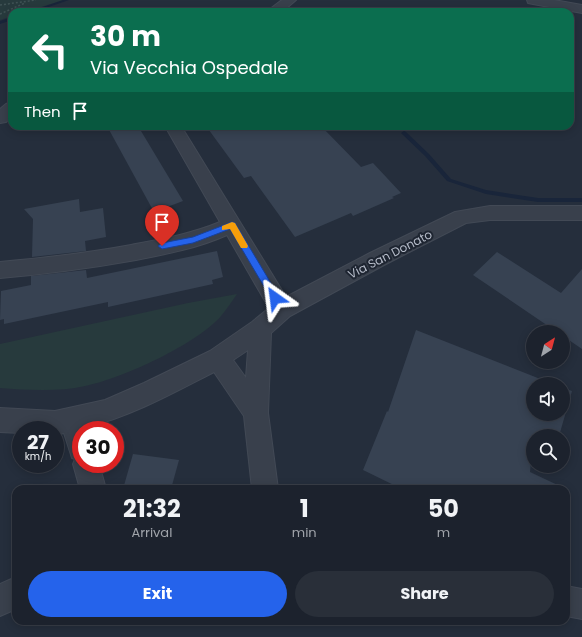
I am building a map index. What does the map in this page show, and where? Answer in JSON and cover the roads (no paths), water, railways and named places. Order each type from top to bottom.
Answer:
[{"type":"street","points":[[279,8],[290,0]]},
{"type":"street","points":[[533,0],[582,9]]},
{"type":"street","points":[[0,118],[8,111]]},
{"type":"street","points":[[175,130],[282,310]]},
{"type":"street","name":"Via San Donato","points":[[0,420],[55,423],[106,411],[153,391],[218,358],[260,329],[282,310],[377,259],[462,217],[490,213],[582,212]]},
{"type":"street","points":[[0,270],[46,266],[193,240],[232,225]]},
{"type":"street","points":[[260,329],[256,413],[265,485]]},
{"type":"street","points":[[218,358],[256,413]]},
{"type":"street","points":[[89,473],[92,485]]},
{"type":"street","points":[[0,601],[12,594]]},
{"type":"street","points":[[570,602],[582,604]]},
{"type":"waterway","points":[[42,8],[67,0]]},
{"type":"waterway","points":[[0,23],[8,20]]},
{"type":"waterway","points":[[404,133],[427,155],[449,180],[486,192],[538,200],[582,200]]}]
